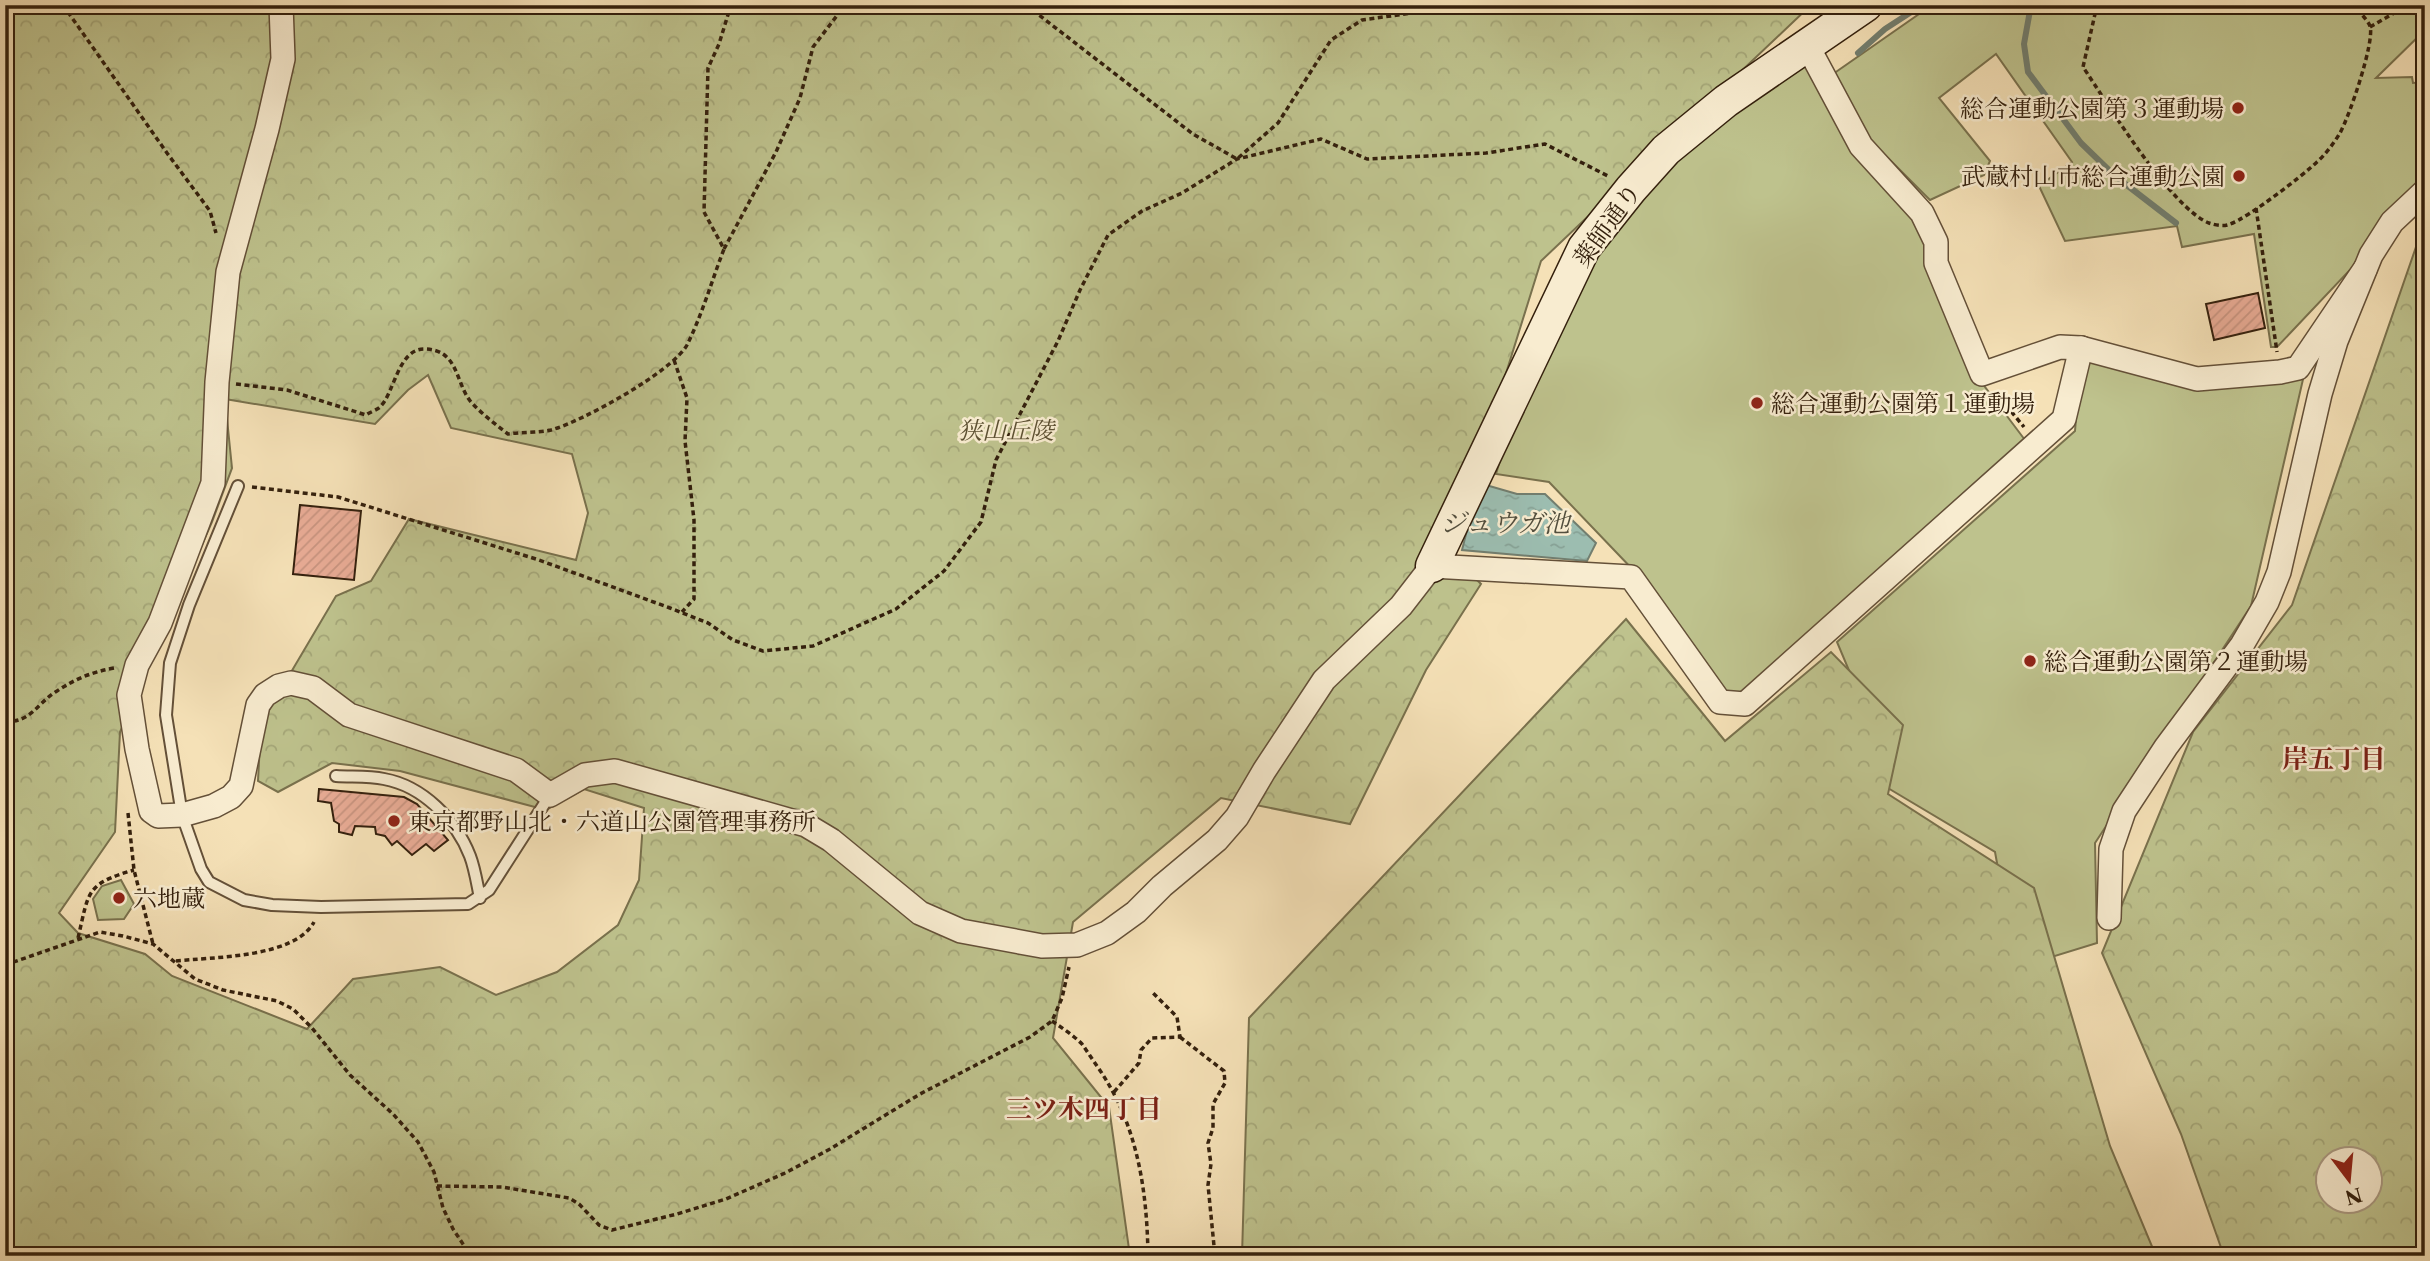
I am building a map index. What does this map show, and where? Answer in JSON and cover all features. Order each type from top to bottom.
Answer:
[{"type":"street","points":[[281,5],[283,59],[228,272],[217,382],[213,483],[160,623],[137,665],[129,695],[137,749],[151,811],[158,816],[182,815],[214,806],[231,797],[241,786],[258,705],[265,695],[279,686],[291,683],[313,688],[349,715],[516,770],[550,795],[585,775],[615,771],[806,825],[831,840],[920,913],[961,931],[1042,946],[1077,945],[1107,933],[1136,912],[1162,886],[1217,840],[1237,817],[1324,680],[1401,606],[1432,565],[1631,577],[1720,702],[1745,704],[2064,419],[2081,348]]},
{"type":"street","name":"薬師通り","points":[[1432,565],[1584,248],[1631,189],[1667,150],[1726,101],[1866,5]]},
{"type":"street","points":[[1807,45],[1861,146],[1922,213],[1936,242],[1936,263],[1982,374],[2060,347],[2081,348],[2197,379],[2298,368],[2365,269],[2392,222],[2425,191]]},
{"type":"street","points":[[2109,918],[2111,849],[2124,811],[2166,747],[2242,645],[2267,602],[2279,572],[2320,394],[2336,341],[2365,269]]},
{"type":"lane","points":[[238,486],[189,605],[170,663],[166,715],[182,815],[201,869],[209,882],[244,900],[272,905],[321,907],[468,904],[480,898],[494,883],[550,795]]},
{"type":"lane","points":[[336,776],[384,779],[410,787],[428,799],[459,834],[470,857],[480,898]]},
{"type":"path","points":[[63,5],[166,153],[210,211],[228,272]]},
{"type":"path","points":[[724,249],[704,212],[708,68],[719,44],[731,5]]},
{"type":"path","points":[[217,382],[287,390],[366,415],[381,407],[396,375],[410,355],[421,349],[430,350],[439,352],[452,363],[468,399],[508,434],[551,430],[628,393],[674,360],[686,347],[724,249],[776,152],[795,108],[813,47],[845,5]]},
{"type":"path","points":[[1026,5],[1193,134],[1237,159],[1321,139],[1367,159],[1486,153],[1545,144],[1583,161],[1631,189]]},
{"type":"path","points":[[238,486],[338,497],[539,560],[708,623],[733,640],[763,652],[813,646],[897,609],[944,571],[981,522],[996,460],[1058,341],[1108,236],[1142,211],[1182,193],[1237,159],[1278,123],[1331,40],[1362,20],[1419,12],[1446,5]]},
{"type":"path","points":[[2100,5],[2095,14],[2083,67],[2161,180],[2198,216],[2208,223],[2222,226],[2256,208],[2317,162],[2340,133],[2361,78],[2369,44],[2370,27],[2354,5]]},
{"type":"path","points":[[2370,27],[2408,5]]},
{"type":"path","points":[[2256,208],[2280,372]]},
{"type":"path","points":[[674,360],[687,398],[685,441],[694,520],[694,599],[681,612]]},
{"type":"path","points":[[1982,374],[2025,428]]},
{"type":"path","points":[[5,721],[14,722],[27,717],[54,692],[90,672],[137,665]]},
{"type":"path","points":[[78,939],[89,894],[99,883],[134,870]]},
{"type":"path","points":[[176,961],[276,949],[309,931],[321,907]]},
{"type":"path","points":[[5,965],[100,932],[153,944],[176,961],[188,975],[214,987],[271,999],[293,1009],[350,1075],[393,1114],[418,1142],[425,1152],[438,1186],[443,1208],[471,1256]]},
{"type":"path","points":[[438,1186],[502,1187],[569,1198],[579,1204],[599,1225],[612,1230],[726,1199],[785,1173],[920,1094],[1030,1037],[1052,1021],[1062,998],[1077,945]]},
{"type":"path","points":[[1151,991],[1177,1017],[1180,1037]]},
{"type":"path","points":[[1052,1021],[1081,1044],[1114,1092],[1128,1123],[1139,1158],[1147,1218],[1147,1256]]},
{"type":"path","points":[[1114,1092],[1139,1063],[1141,1050],[1152,1038],[1180,1037],[1224,1071],[1225,1083],[1213,1104],[1213,1128],[1208,1143],[1211,1164],[1208,1185],[1215,1256]]},
{"type":"green space","name":"狭山丘陵","points":[[5,5],[1811,5],[1541,261],[1450,553],[1481,584],[1426,670],[1350,824],[1221,798],[1073,922],[1053,1038],[1109,1107],[1130,1256],[5,1256]],"holes":[[[428,375],[451,428],[572,454],[588,513],[576,560],[409,519],[371,581],[336,596],[261,723],[258,781],[278,792],[332,763],[400,771],[546,810],[584,789],[644,808],[639,880],[618,925],[557,972],[496,995],[440,967],[353,979],[307,1029],[172,976],[145,954],[78,933],[59,913],[115,832],[120,732],[212,522],[232,468],[225,399],[375,424],[408,390]]]},
{"type":"green space","name":"武蔵村山市総合運動公園","points":[[1932,5],[2425,5],[2425,30],[2376,78],[2412,77],[2413,83],[2425,82],[2425,177],[2386,218],[2365,254],[2277,347],[2271,347],[2254,234],[2182,247],[2177,226],[2065,241],[2039,186],[2072,162],[1996,54],[1939,98],[1990,161],[1984,175],[1930,200],[1870,140],[1833,74]]},
{"type":"green space","name":"総合運動公園第１運動場","points":[[1799,39],[1917,215],[1967,363],[2025,440],[1743,697],[1723,696],[1637,574],[1549,482],[1496,474],[1528,366],[1658,159]]},
{"type":"green space","points":[[2425,221],[2425,1256],[2224,1256],[2181,1134],[2102,953],[2193,732],[2292,605]]},
{"type":"green space","name":"総合運動公園第２運動場","points":[[2081,359],[2197,387],[2304,375],[2251,606],[2095,843],[2097,943],[2016,968],[1995,852],[1861,772],[1853,680],[1837,642],[2075,431]]},
{"type":"green space","points":[[1626,619],[1725,741],[1831,652],[1903,725],[1888,794],[2034,888],[2110,1146],[2156,1256],[1242,1256],[1249,1018]]},
{"type":"green space","points":[[121,880],[134,904],[124,919],[98,920],[93,899],[102,886]]},
{"type":"water","name":"ジュウガ池","points":[[1479,483],[1517,494],[1545,494],[1596,543],[1587,561],[1462,550]]},
{"type":"building","points":[[2258,293],[2265,328],[2214,340],[2206,304]]},
{"type":"building","points":[[300,505],[361,511],[354,580],[293,574]]},
{"type":"building","name":"東京都野山北・六道山公園管理事務所","points":[[319,789],[404,797],[417,804],[448,840],[434,851],[426,844],[412,855],[397,841],[392,845],[385,836],[376,834],[375,827],[355,826],[352,835],[339,832],[339,824],[334,821],[331,803],[318,801]]},
{"type":"waterway","points":[[1858,53],[1885,29],[1922,5]]},
{"type":"waterway","points":[[2031,5],[2024,44],[2028,72],[2081,143],[2115,176],[2176,223]]},
{"type":"place","name":"総合運動公園第３運動場","points":[[2238,108]]},
{"type":"place","name":"武蔵村山市総合運動公園","points":[[2239,176]]},
{"type":"place","name":"総合運動公園第１運動場","points":[[1757,403]]},
{"type":"place","name":"総合運動公園第２運動場","points":[[2030,661]]},
{"type":"place","name":"東京都野山北・六道山公園管理事務所","points":[[394,821]]},
{"type":"place","name":"六地蔵","points":[[119,898]]},
{"type":"district","name":"岸五丁目","points":[[2334,759]]},
{"type":"district","name":"三ツ木四丁目","points":[[1084,1109]]}]
